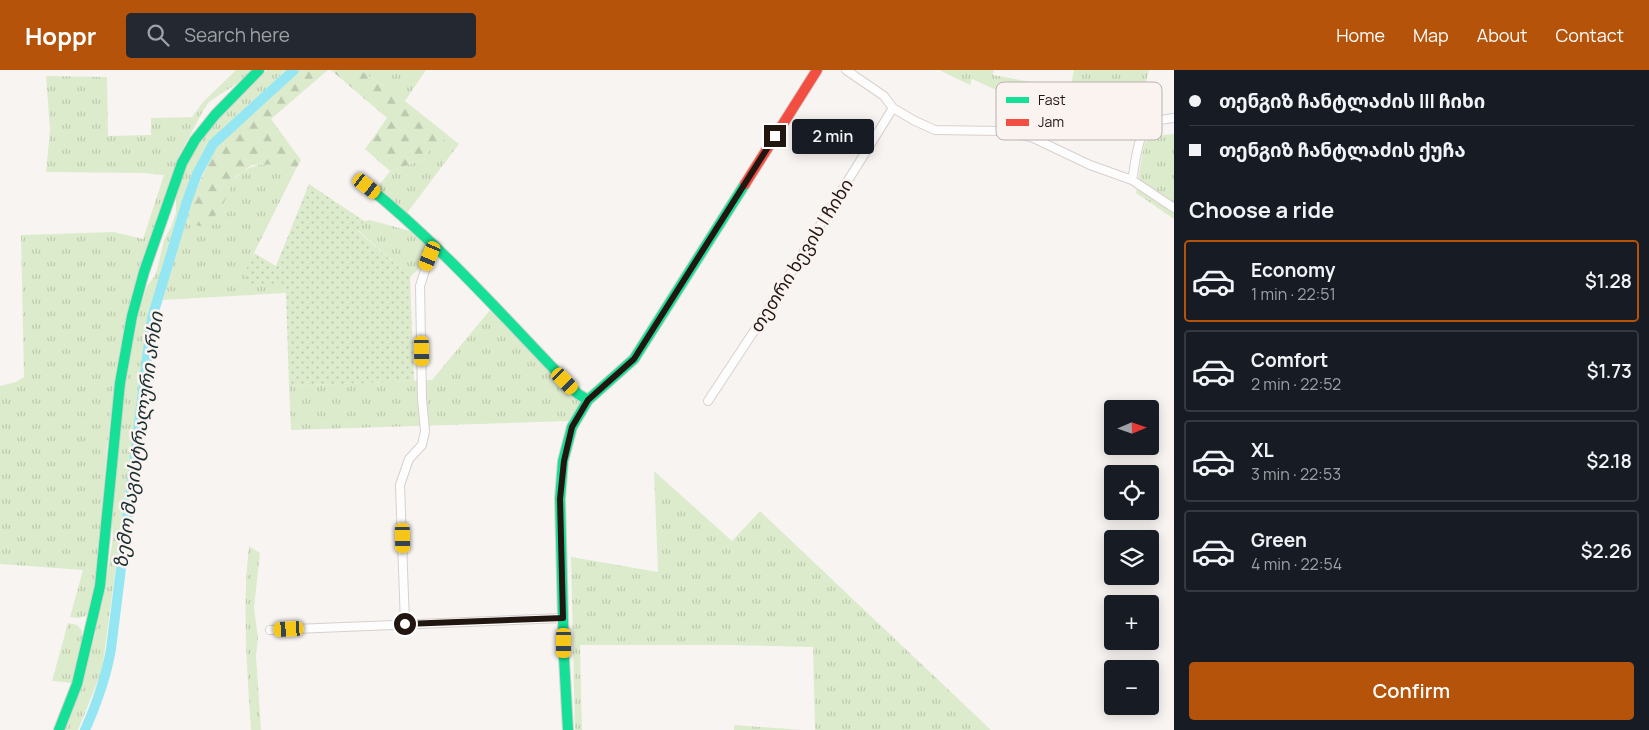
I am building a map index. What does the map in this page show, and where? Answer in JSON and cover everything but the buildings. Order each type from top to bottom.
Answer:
[{"type":"street","points":[[59,730],[77,684],[100,586],[120,383],[132,316],[154,239],[182,163],[195,140],[215,115],[259,70]]},
{"type":"street","points":[[568,730],[560,499],[564,461],[572,427],[588,400],[634,359],[817,70]]},
{"type":"street","points":[[846,70],[884,96],[893,108],[935,130],[996,131]]},
{"type":"street","name":"თეთრი ხევის I ჩიხი","points":[[708,401],[762,319],[893,108]]},
{"type":"street","points":[[1037,140],[1090,165],[1132,180],[1174,208]]},
{"type":"street","points":[[1132,180],[1141,140]]},
{"type":"street","points":[[367,186],[391,205],[435,246],[578,394],[588,400]]},
{"type":"street","points":[[405,624],[400,484],[410,459],[422,445],[425,431],[422,399],[420,286],[435,246]]},
{"type":"street","points":[[270,630],[563,618]]},
{"type":"green space","points":[[236,70],[253,70],[242,80],[209,102],[203,111],[180,154],[149,241],[127,315],[116,374],[107,448],[97,575],[87,616],[70,617],[83,570],[0,564],[0,386],[16,382],[24,377],[21,235],[114,232],[143,239],[164,175],[46,172],[50,130],[46,76],[107,77],[108,136],[151,135],[151,118],[192,117],[203,102]]},
{"type":"green space","points":[[267,70],[286,70],[209,144],[188,188],[149,317],[102,671],[78,730],[64,730],[84,674],[95,635],[102,593],[107,577],[113,537],[111,513],[115,455],[127,370],[140,308],[147,286],[157,270],[164,240],[176,213],[176,196],[184,170],[199,144],[220,115]]},
{"type":"green space","points":[[297,70],[328,70],[271,119],[301,160],[296,169],[282,164],[252,165],[236,176],[221,209],[205,227],[190,224],[184,216],[215,149],[227,135]]},
{"type":"green space","points":[[331,70],[360,70],[405,101],[449,136],[429,151],[423,160],[390,171],[365,149],[387,118]]},
{"type":"green space","points":[[360,70],[426,70],[405,101]]},
{"type":"green space","points":[[939,70],[994,70],[993,75],[1032,82],[996,82],[996,90],[972,79],[970,85]]},
{"type":"green space","points":[[1074,70],[1149,70],[1146,82],[1071,82]]},
{"type":"green space","points":[[1174,134],[1174,219],[1136,193],[1144,144],[1148,140],[1162,140],[1162,135]]},
{"type":"green space","points":[[449,136],[459,144],[407,213],[377,188],[390,171],[423,160],[429,151]]},
{"type":"green space","points":[[282,164],[296,169],[245,271],[283,287],[286,293],[161,300],[184,216],[190,224],[221,209],[232,184],[240,173],[255,166]]},
{"type":"green space","points":[[309,184],[364,221],[358,231],[410,277],[414,381],[289,386],[286,293],[283,287],[258,286],[247,281],[245,271],[254,253],[276,266]]},
{"type":"green space","points":[[370,220],[410,231],[435,253],[410,277],[358,230],[364,221]]},
{"type":"green space","points":[[490,310],[579,401],[580,407],[569,421],[291,430],[289,386],[432,380]]},
{"type":"green space","points":[[654,471],[732,541],[760,511],[991,730],[815,730],[813,647],[580,645],[582,730],[575,730],[571,557],[658,572]]},
{"type":"green space","points":[[249,546],[260,553],[254,608],[258,638],[256,656],[261,730],[251,730],[249,707],[246,592]]},
{"type":"green space","points":[[68,623],[77,625],[81,629],[83,637],[73,683],[52,681]]},
{"type":"green space","points":[[734,725],[802,730],[734,730]]},
{"type":"waterway","name":"ზემო მაგისტრალური არხი","points":[[85,730],[101,690],[111,649],[152,318],[187,201],[197,174],[213,144],[294,70]]},
{"type":"traffic: fast","points":[[59,730],[77,684],[100,586],[120,383],[132,316],[144,272],[182,163],[195,140],[215,115],[259,70]]},
{"type":"traffic: fast","points":[[568,730],[564,658],[560,499],[563,461],[572,427],[588,400],[634,359],[745,184]]},
{"type":"traffic: fast","points":[[367,186],[449,260],[578,394],[588,400]]},
{"type":"traffic: jam","points":[[745,184],[817,70]]},
{"type":"route","points":[[405,624],[563,618],[560,499],[564,461],[572,427],[588,400],[634,359],[775,136]]}]
